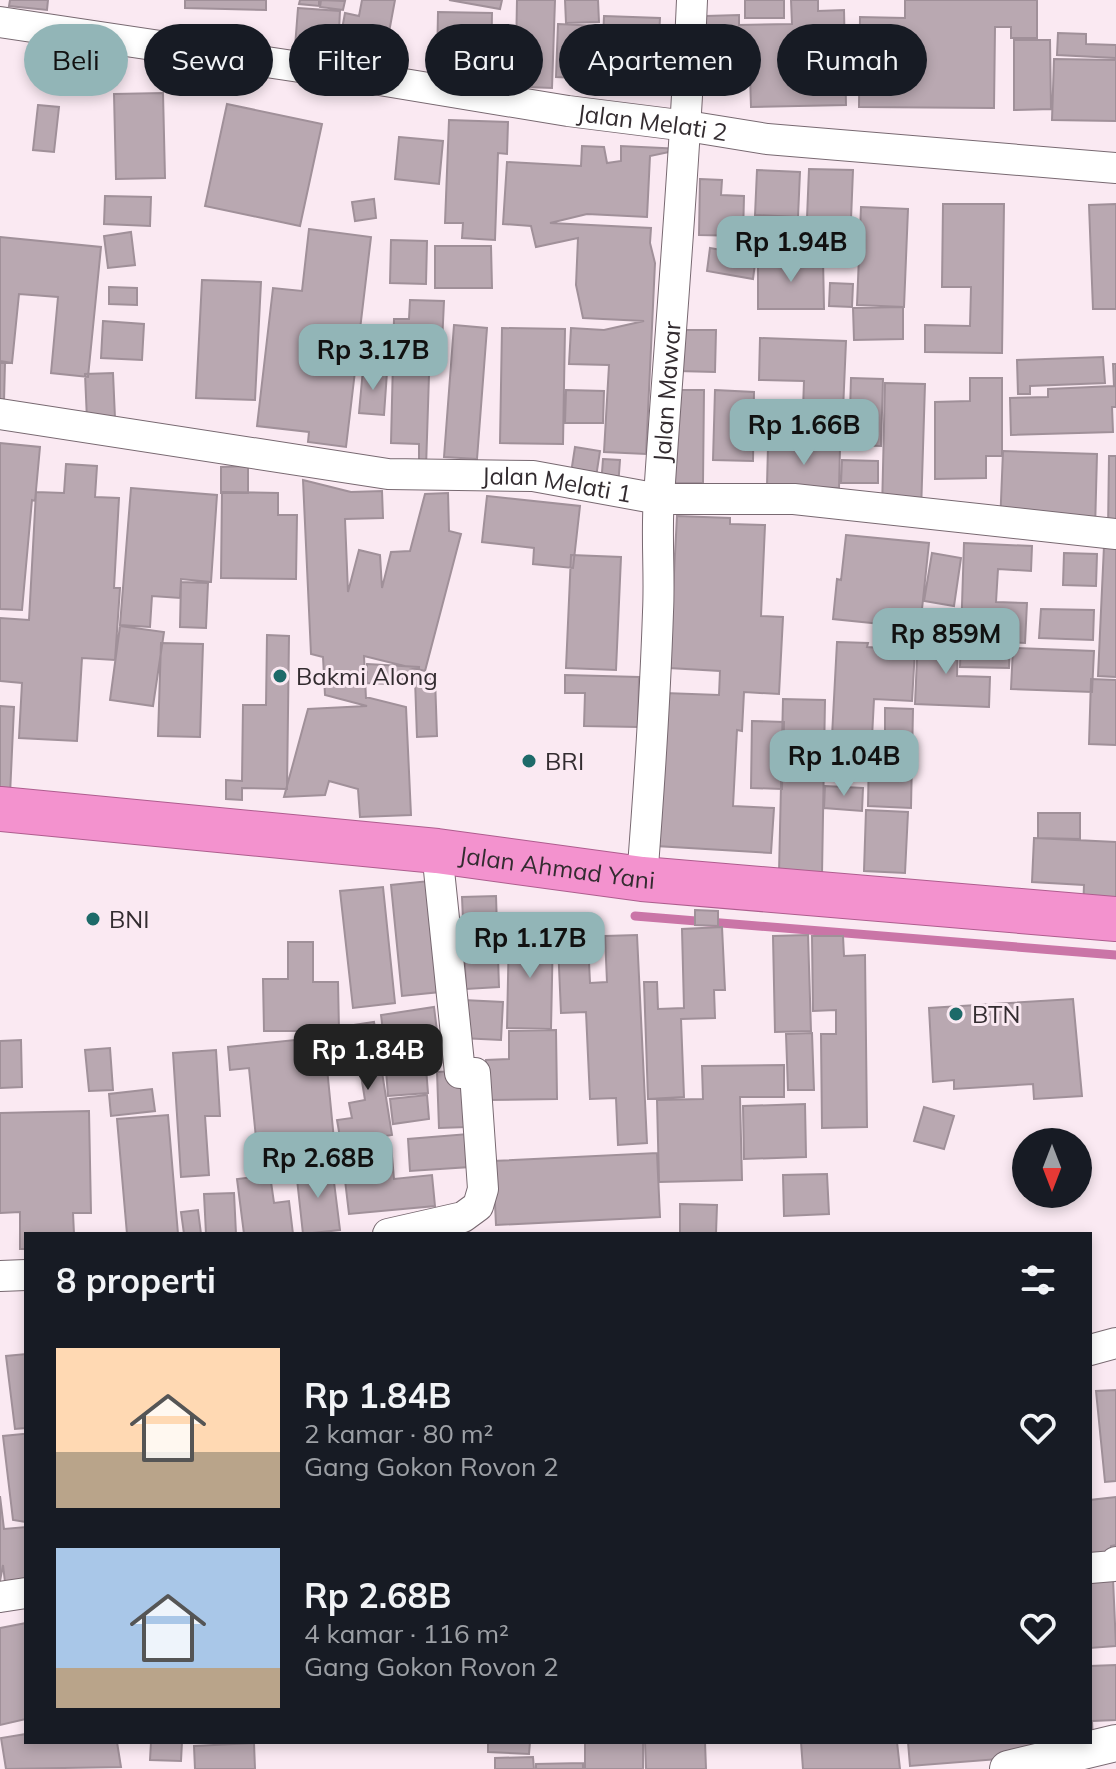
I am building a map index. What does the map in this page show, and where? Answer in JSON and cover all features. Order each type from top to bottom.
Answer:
[{"type":"highway","name":"Jalan Ahmad Yani","points":[[0,809],[437,851],[642,879],[1116,919]]},
{"type":"street","name":"Jalan Mawar","points":[[642,879],[658,612],[659,499],[676,238],[687,126],[692,0]]},
{"type":"street","name":"Jalan Melati 2","points":[[1,29],[313,69],[568,111],[767,139],[1116,168]]},
{"type":"street","name":"Jalan Melati 1","points":[[0,414],[388,474],[533,476],[659,499],[794,499],[1116,534]]},
{"type":"street","points":[[397,1232],[463,1217],[478,1206],[483,1189],[475,1073],[460,1073],[437,851]]},
{"type":"street","points":[[0,1276],[24,1275]]},
{"type":"street","points":[[1092,1349],[1116,1343]]},
{"type":"street","points":[[1092,1568],[1114,1566],[1116,1562]]},
{"type":"street","points":[[0,1597],[24,1593]]},
{"type":"street","points":[[1008,1769],[1116,1743]]},
{"type":"building","points":[[10,0],[48,0],[47,10],[9,6]]},
{"type":"building","points":[[185,0],[266,0],[266,10],[185,8]]},
{"type":"building","points":[[300,0],[319,0],[319,6],[299,4]]},
{"type":"building","points":[[321,0],[345,1],[343,10],[320,7]]},
{"type":"building","points":[[362,0],[395,0],[391,24],[343,24],[345,13],[359,16]]},
{"type":"building","points":[[449,0],[502,0],[500,9]]},
{"type":"building","points":[[517,0],[555,0],[552,88],[543,88],[543,24],[517,24]]},
{"type":"building","points":[[565,0],[598,0],[599,22],[566,23]]},
{"type":"building","points":[[745,0],[784,0],[784,18],[745,18]]},
{"type":"building","points":[[791,0],[818,0],[818,11],[844,10],[844,24],[792,24]]},
{"type":"building","points":[[905,0],[1037,0],[1037,38],[1011,38],[1011,27],[995,27],[994,108],[859,107],[859,96],[927,96],[927,24],[860,24],[860,17],[905,18]]},
{"type":"building","points":[[298,8],[340,11],[339,24],[297,24]]},
{"type":"building","points":[[438,12],[492,13],[492,24],[438,24]]},
{"type":"building","points":[[739,15],[739,24],[706,24],[706,16]]},
{"type":"building","points":[[604,16],[660,18],[660,24],[604,24]]},
{"type":"building","points":[[558,24],[559,77],[556,77]]},
{"type":"building","points":[[777,24],[777,96],[846,96],[846,105],[751,107],[751,96],[761,96],[761,25]]},
{"type":"building","points":[[1058,33],[1086,34],[1086,44],[1116,45],[1116,58],[1057,55]]},
{"type":"building","points":[[1014,40],[1050,40],[1051,109],[1014,110]]},
{"type":"building","points":[[1054,59],[1116,60],[1116,121],[1052,120]]},
{"type":"building","points":[[114,96],[163,96],[165,178],[116,179]]},
{"type":"building","points":[[227,104],[322,124],[300,226],[205,206]]},
{"type":"building","points":[[38,105],[59,107],[54,152],[33,150]]},
{"type":"building","points":[[449,120],[508,122],[507,154],[498,153],[495,240],[462,238],[463,223],[445,223]]},
{"type":"building","points":[[399,137],[443,141],[439,184],[395,179]]},
{"type":"building","points":[[582,146],[604,147],[607,163],[621,161],[621,146],[683,149],[650,156],[647,217],[587,214],[550,223],[651,228],[650,243],[655,263],[646,454],[604,452],[609,365],[569,364],[571,328],[604,330],[644,321],[583,318],[576,285],[578,238],[536,247],[531,226],[503,224],[507,162],[581,166]]},
{"type":"building","points":[[809,169],[853,170],[850,245],[806,243]]},
{"type":"building","points":[[757,170],[800,172],[798,217],[755,215]]},
{"type":"building","points":[[700,179],[722,180],[721,195],[744,196],[743,236],[699,235]]},
{"type":"building","points":[[105,196],[151,197],[150,226],[104,224]]},
{"type":"building","points":[[374,199],[376,218],[355,221],[352,202]]},
{"type":"building","points":[[943,204],[1004,204],[1002,353],[925,352],[925,325],[970,326],[971,287],[942,287]]},
{"type":"building","points":[[1116,204],[1116,309],[1093,309],[1089,205]]},
{"type":"building","points":[[861,207],[908,209],[904,307],[857,305]]},
{"type":"building","points":[[309,229],[371,237],[346,447],[308,442],[309,432],[257,426],[273,288],[302,291]]},
{"type":"building","points":[[131,232],[135,265],[108,268],[104,236]]},
{"type":"building","points":[[811,234],[811,255],[762,257],[761,236]]},
{"type":"building","points":[[0,237],[101,247],[88,377],[51,373],[58,297],[19,294],[12,363],[0,361]]},
{"type":"building","points":[[391,240],[427,241],[426,284],[390,283]]},
{"type":"building","points":[[435,246],[491,246],[492,288],[435,288]]},
{"type":"building","points":[[710,248],[756,256],[753,279],[707,271]]},
{"type":"building","points":[[823,258],[824,309],[758,309],[758,259]]},
{"type":"building","points":[[202,280],[261,282],[255,400],[196,398]]},
{"type":"building","points":[[830,283],[853,284],[852,307],[829,306]]},
{"type":"building","points":[[109,287],[137,288],[137,305],[109,304]]},
{"type":"building","points":[[410,300],[444,301],[442,344],[430,344],[426,468],[419,468],[419,444],[391,443],[394,319],[409,319]]},
{"type":"building","points":[[903,307],[903,339],[854,340],[853,308]]},
{"type":"building","points":[[103,321],[144,324],[142,360],[101,358]]},
{"type":"building","points":[[454,325],[487,328],[477,459],[444,457]]},
{"type":"building","points":[[502,328],[565,329],[563,444],[500,443]]},
{"type":"building","points":[[679,330],[716,330],[715,372],[678,371]]},
{"type":"building","points":[[760,338],[846,341],[843,411],[803,409],[804,381],[759,380]]},
{"type":"building","points":[[1103,357],[1105,383],[1030,386],[1030,394],[1018,394],[1017,360]]},
{"type":"building","points":[[0,363],[5,363],[4,402],[0,402]]},
{"type":"building","points":[[1113,364],[1116,364],[1116,407],[1112,407],[1113,432],[1011,435],[1010,398],[1048,397],[1048,389],[1114,386]]},
{"type":"building","points":[[363,369],[387,372],[384,415],[359,413]]},
{"type":"building","points":[[113,373],[115,418],[87,420],[85,374]]},
{"type":"building","points":[[851,378],[883,379],[881,446],[849,445]]},
{"type":"building","points":[[970,378],[1002,378],[1002,456],[986,456],[986,478],[935,479],[935,402],[970,401]]},
{"type":"building","points":[[885,383],[925,384],[921,512],[882,511]]},
{"type":"building","points":[[566,390],[604,391],[603,423],[565,423]]},
{"type":"building","points":[[673,390],[704,390],[703,483],[672,483]]},
{"type":"building","points":[[715,390],[754,392],[753,461],[713,460]]},
{"type":"building","points":[[0,443],[40,447],[22,610],[0,609]]},
{"type":"building","points":[[768,446],[840,448],[839,488],[767,486]]},
{"type":"building","points":[[575,447],[600,451],[596,477],[571,473]]},
{"type":"building","points":[[1003,451],[1097,454],[1095,530],[1000,526]]},
{"type":"building","points":[[1109,456],[1116,456],[1116,531],[1108,531]]},
{"type":"building","points":[[603,459],[620,460],[618,487],[601,486]]},
{"type":"building","points":[[842,460],[878,461],[878,483],[841,483]]},
{"type":"building","points":[[66,464],[97,466],[95,497],[119,498],[114,588],[120,588],[115,660],[82,658],[77,741],[19,738],[22,683],[0,681],[0,618],[29,620],[36,492],[64,493]]},
{"type":"building","points":[[248,466],[248,493],[221,493],[221,467]]},
{"type":"building","points":[[303,480],[351,492],[382,491],[383,518],[345,519],[348,592],[359,550],[380,555],[382,588],[391,552],[410,551],[425,494],[448,493],[449,531],[461,534],[425,671],[364,656],[366,699],[406,707],[411,815],[360,817],[358,789],[329,781],[325,795],[284,797],[308,709],[367,706],[325,695],[323,657],[311,654]]},
{"type":"building","points":[[131,488],[217,495],[211,582],[181,579],[180,598],[152,596],[150,627],[120,625]]},
{"type":"building","points":[[222,492],[278,493],[278,515],[297,515],[296,579],[221,578]]},
{"type":"building","points":[[487,496],[580,506],[573,568],[533,564],[534,548],[482,542]]},
{"type":"building","points":[[677,516],[730,518],[730,524],[765,525],[761,616],[783,617],[779,694],[744,692],[742,731],[737,730],[733,806],[774,808],[771,853],[656,846],[665,693],[719,695],[720,671],[669,668]]},
{"type":"building","points":[[846,535],[929,543],[920,628],[833,619]]},
{"type":"building","points":[[964,543],[1032,546],[1031,571],[998,569],[996,602],[1027,603],[1025,643],[1010,642],[1009,668],[960,667]]},
{"type":"building","points":[[1104,546],[1116,546],[1116,677],[1098,676]]},
{"type":"building","points":[[932,553],[961,558],[954,606],[924,601]]},
{"type":"building","points":[[1064,553],[1097,554],[1096,586],[1063,585]]},
{"type":"building","points":[[571,555],[621,557],[616,670],[566,668]]},
{"type":"building","points":[[181,582],[208,583],[206,628],[180,627]]},
{"type":"building","points":[[1041,609],[1094,610],[1093,640],[1039,638]]},
{"type":"building","points":[[120,626],[164,632],[153,706],[110,700]]},
{"type":"building","points":[[267,635],[289,636],[287,789],[242,788],[242,800],[226,799],[226,780],[242,781],[243,705],[266,705]]},
{"type":"building","points":[[918,636],[958,638],[957,676],[990,677],[989,707],[915,704]]},
{"type":"building","points":[[837,642],[915,650],[912,701],[874,699],[870,776],[830,774]]},
{"type":"building","points":[[161,643],[203,644],[200,737],[158,736]]},
{"type":"building","points":[[1013,648],[1094,651],[1092,692],[1011,689]]},
{"type":"building","points":[[367,664],[419,667],[418,685],[367,683]]},
{"type":"building","points":[[565,675],[639,677],[638,727],[584,726],[585,693],[565,693]]},
{"type":"building","points":[[435,678],[437,736],[417,737],[415,679]]},
{"type":"building","points":[[1091,679],[1116,680],[1116,745],[1089,744]]},
{"type":"building","points":[[783,699],[825,700],[822,874],[779,873]]},
{"type":"building","points":[[0,706],[14,707],[10,795],[0,794]]},
{"type":"building","points":[[885,708],[913,709],[911,808],[868,806],[869,750],[885,750]]},
{"type":"building","points":[[752,721],[784,722],[782,789],[751,788]]},
{"type":"building","points":[[825,786],[863,788],[862,811],[824,808]]},
{"type":"building","points":[[866,810],[908,812],[905,873],[864,871]]},
{"type":"building","points":[[1038,813],[1080,813],[1080,839],[1038,838]]},
{"type":"building","points":[[1034,838],[1116,842],[1116,912],[1083,911],[1084,885],[1032,882]]},
{"type":"building","points":[[429,881],[440,992],[402,996],[391,885]]},
{"type":"building","points":[[383,887],[395,1003],[353,1008],[340,891]]},
{"type":"building","points":[[496,896],[499,987],[466,989],[462,897]]},
{"type":"building","points":[[695,910],[718,911],[718,926],[695,925]]},
{"type":"building","points":[[587,920],[590,983],[607,982],[605,936],[637,935],[647,1143],[618,1145],[616,1098],[590,1099],[586,1012],[561,1013],[557,921]]},
{"type":"building","points":[[722,927],[725,990],[714,990],[715,1018],[681,1019],[684,1097],[648,1099],[644,982],[657,982],[658,1009],[684,1008],[682,929]]},
{"type":"building","points":[[509,930],[553,931],[551,1029],[507,1028]]},
{"type":"building","points":[[808,935],[811,1031],[775,1032],[773,936]]},
{"type":"building","points":[[812,936],[843,936],[844,956],[865,955],[867,1127],[822,1128],[821,1034],[836,1034],[836,1010],[813,1011]]},
{"type":"building","points":[[288,942],[313,942],[313,982],[338,982],[339,1031],[264,1031],[263,979],[288,979]]},
{"type":"building","points":[[1073,999],[1082,1096],[1034,1099],[1033,1084],[954,1089],[954,1080],[933,1082],[929,1008]]},
{"type":"building","points":[[463,1000],[503,1002],[501,1040],[461,1038]]},
{"type":"building","points":[[434,1007],[438,1039],[385,1047],[381,1015]]},
{"type":"building","points":[[374,1022],[392,1135],[341,1143],[337,1120],[352,1118],[349,1103],[365,1100],[353,1025]]},
{"type":"building","points":[[556,1030],[557,1099],[487,1100],[486,1060],[509,1059],[509,1031]]},
{"type":"building","points":[[812,1033],[814,1090],[788,1090],[786,1034]]},
{"type":"building","points":[[324,1037],[335,1150],[258,1158],[249,1068],[230,1070],[228,1047]]},
{"type":"building","points":[[21,1040],[22,1087],[0,1088],[0,1041]]},
{"type":"building","points":[[110,1048],[113,1090],[89,1091],[85,1050]]},
{"type":"building","points":[[216,1050],[220,1116],[205,1116],[209,1175],[181,1177],[173,1053]]},
{"type":"building","points":[[425,1055],[428,1093],[388,1096],[385,1057]]},
{"type":"building","points":[[784,1065],[784,1097],[740,1097],[742,1180],[659,1182],[657,1100],[703,1099],[702,1066]]},
{"type":"building","points":[[457,1071],[466,1082],[467,1127],[439,1128],[437,1072]]},
{"type":"building","points":[[152,1089],[155,1111],[111,1116],[109,1094]]},
{"type":"building","points":[[427,1095],[429,1119],[393,1124],[390,1099]]},
{"type":"building","points":[[805,1104],[806,1157],[744,1159],[743,1106]]},
{"type":"building","points":[[924,1107],[954,1116],[944,1149],[914,1141]]},
{"type":"building","points":[[89,1111],[91,1213],[73,1213],[74,1232],[24,1232],[24,1249],[20,1249],[20,1212],[0,1213],[0,1113]]},
{"type":"building","points":[[168,1115],[178,1232],[127,1232],[117,1119]]},
{"type":"building","points":[[468,1134],[470,1167],[410,1171],[408,1139]]},
{"type":"building","points":[[391,1145],[394,1179],[432,1175],[435,1206],[349,1214],[343,1163],[357,1161],[355,1149]]},
{"type":"building","points":[[657,1153],[660,1217],[496,1225],[493,1161]]},
{"type":"building","points":[[332,1166],[340,1230],[303,1232],[296,1170]]},
{"type":"building","points":[[827,1174],[829,1214],[784,1216],[783,1175]]},
{"type":"building","points":[[270,1175],[274,1203],[289,1201],[293,1232],[244,1232],[237,1179]]},
{"type":"building","points":[[234,1193],[236,1232],[206,1232],[204,1194]]},
{"type":"building","points":[[680,1204],[717,1205],[716,1232],[680,1232]]},
{"type":"building","points":[[198,1210],[201,1232],[184,1232],[181,1212]]},
{"type":"building","points":[[24,1354],[24,1428],[15,1429],[6,1356]]},
{"type":"building","points":[[1116,1390],[1116,1481],[1105,1482],[1096,1391]]},
{"type":"building","points":[[24,1434],[24,1522],[13,1520],[3,1436]]},
{"type":"building","points":[[0,1496],[4,1529],[24,1527],[24,1589],[6,1591],[3,1565],[0,1581]]},
{"type":"building","points":[[1116,1497],[1116,1545],[1111,1546],[1113,1562],[1092,1564],[1092,1500]]},
{"type":"building","points":[[1113,1579],[1116,1646],[1092,1648],[1092,1580]]},
{"type":"building","points":[[24,1623],[24,1719],[0,1725],[0,1628]]},
{"type":"building","points":[[1116,1665],[1116,1720],[1092,1721],[1092,1666]]},
{"type":"building","points":[[24,1734],[24,1744],[117,1744],[121,1767],[6,1769],[1,1738]]},
{"type":"building","points":[[151,1744],[182,1744],[181,1761],[150,1760]]},
{"type":"building","points":[[254,1744],[255,1769],[195,1769],[194,1746]]},
{"type":"building","points":[[488,1744],[530,1744],[529,1754],[488,1752]]},
{"type":"building","points":[[585,1744],[643,1744],[643,1769],[585,1769]]},
{"type":"building","points":[[645,1744],[705,1744],[706,1769],[646,1769]]},
{"type":"building","points":[[801,1744],[897,1744],[900,1769],[803,1769]]},
{"type":"building","points":[[908,1744],[1036,1744],[1037,1756],[910,1766]]},
{"type":"building","points":[[533,1757],[534,1769],[495,1769],[495,1758]]},
{"type":"building","points":[[583,1763],[583,1769],[536,1769],[536,1764]]},
{"type":"waterway","points":[[635,916],[1116,955]]},
{"type":"place","name":"Bakmi Along","points":[[280,676]]},
{"type":"place","name":"BRI","points":[[529,761]]},
{"type":"place","name":"BNI","points":[[93,919]]},
{"type":"place","name":"BTN","points":[[956,1014]]}]
